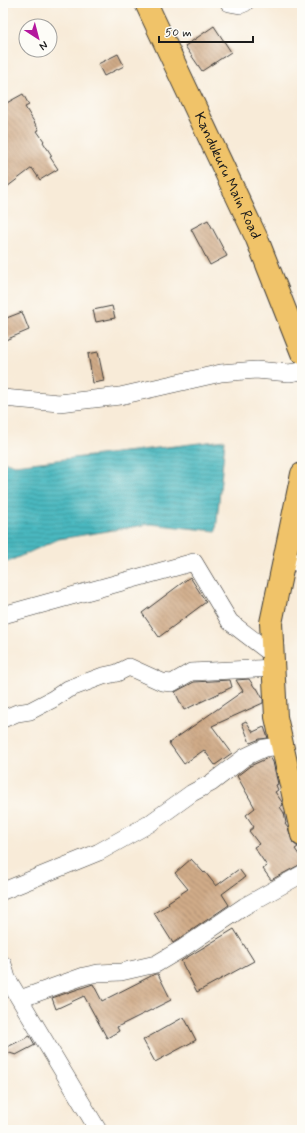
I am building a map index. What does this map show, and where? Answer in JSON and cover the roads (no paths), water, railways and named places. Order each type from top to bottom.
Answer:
[{"type":"main road","name":"Kandukuru Main Road","points":[[147,3],[257,239],[302,353]]},
{"type":"main road","points":[[302,474],[293,561],[271,623],[276,717],[302,835]]},
{"type":"street","points":[[229,3],[245,3]]},
{"type":"street","points":[[3,398],[59,402],[120,396],[221,373],[256,370],[289,373],[302,371]]},
{"type":"street","points":[[3,616],[194,562],[230,622],[273,662]]},
{"type":"street","points":[[3,719],[17,713],[30,711],[68,689],[103,676],[117,673],[129,667],[162,682],[172,683],[191,672],[273,662]]},
{"type":"street","points":[[3,891],[99,852],[149,824],[192,793],[211,783],[245,757],[264,748],[282,746]]},
{"type":"street","points":[[20,999],[84,976],[98,973],[120,972],[156,964],[183,948],[245,906],[302,874]]},
{"type":"street","points":[[3,964],[7,978],[98,1130]]},
{"type":"water","points":[[225,440],[216,531],[150,524],[59,539],[3,564],[3,461],[15,465]]}]
